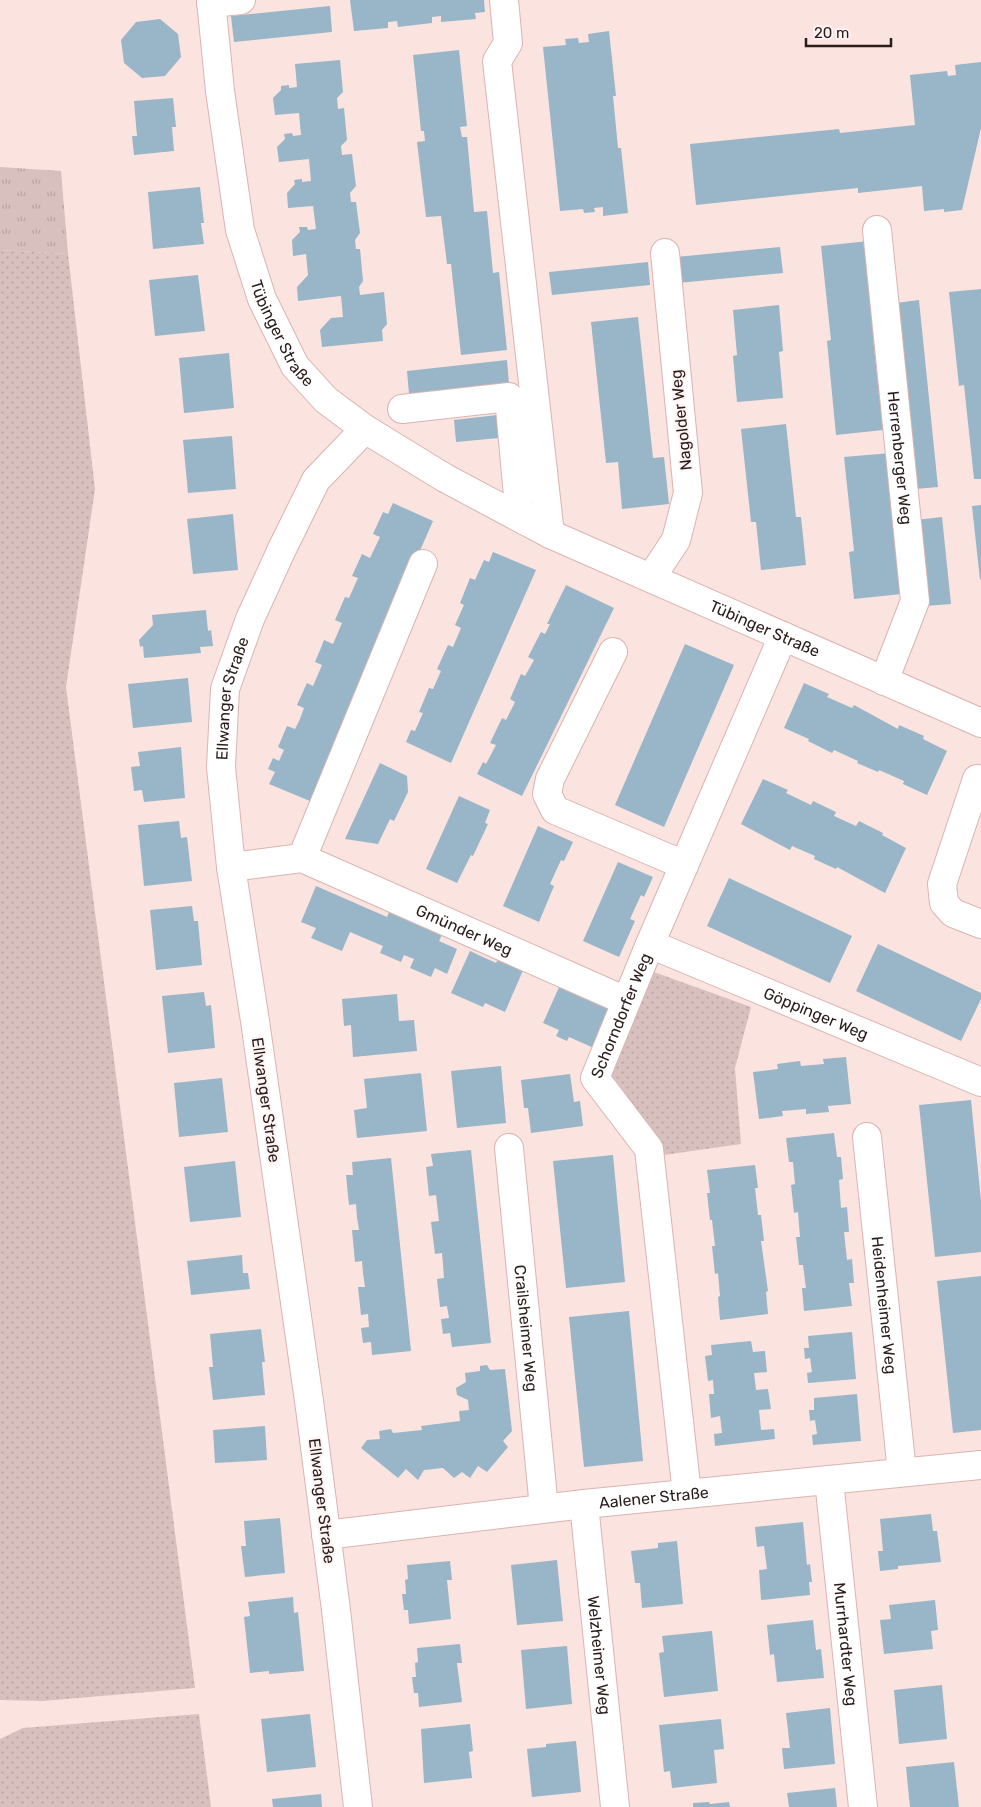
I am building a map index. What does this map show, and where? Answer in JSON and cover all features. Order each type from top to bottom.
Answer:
[{"type":"street","points":[[211,2],[241,0]]},
{"type":"street","points":[[504,0],[508,43],[497,61],[550,534]]},
{"type":"street","name":"Tübinger Straße","points":[[211,2],[220,91],[240,230],[262,299],[294,366],[326,400],[365,429],[445,478],[550,534],[981,723]]},
{"type":"street","name":"Herrenberger Weg","points":[[877,230],[915,601],[884,681]]},
{"type":"street","name":"Nagolder Weg","points":[[651,578],[676,540],[688,493],[665,253]]},
{"type":"street","points":[[402,409],[509,397],[520,518]]},
{"type":"street","name":"Ellwanger Straße","points":[[358,1807],[326,1536],[255,1021],[231,867],[222,766],[225,689],[250,619],[316,480],[365,429]]},
{"type":"street","points":[[231,867],[302,858],[424,564]]},
{"type":"street","name":"Schorndorfer Weg","points":[[687,1494],[650,1149],[595,1078],[650,944],[783,636]]},
{"type":"street","points":[[613,652],[550,780],[547,794],[556,810],[684,865]]},
{"type":"street","points":[[976,779],[942,884],[944,903],[953,913],[981,924]]},
{"type":"street","name":"Gmünder Weg","points":[[302,858],[626,1001]]},
{"type":"street","name":"Göppinger Weg","points":[[650,944],[981,1082]]},
{"type":"street","name":"Heidenheimer Weg","points":[[867,1137],[902,1472]]},
{"type":"street","name":"Crailsheimer Weg","points":[[509,1148],[544,1508]]},
{"type":"street","name":"Aalener Straße","points":[[326,1536],[544,1508],[981,1465]]},
{"type":"street","name":"Murrhardter Weg","points":[[829,1480],[863,1807]]},
{"type":"street","name":"Welzheimer Weg","points":[[584,1504],[615,1807]]},
{"type":"green space","points":[[0,167],[61,171],[68,254],[0,250]]},
{"type":"green space","points":[[0,250],[68,254],[95,489],[66,687],[195,1688],[43,1701],[0,1700]]},
{"type":"green space","points":[[651,971],[751,1007],[735,1068],[741,1144],[664,1155],[610,1081]]},
{"type":"green space","points":[[199,1714],[211,1807],[0,1807],[0,1739],[23,1728]]},
{"type":"building","points":[[350,0],[484,0],[485,12],[475,13],[476,19],[441,22],[441,16],[432,17],[432,23],[398,27],[397,21],[388,22],[388,28],[354,31]]},
{"type":"building","points":[[330,6],[332,32],[234,42],[231,16]]},
{"type":"building","points":[[160,19],[178,34],[181,57],[165,76],[142,78],[124,63],[121,40],[136,22]]},
{"type":"building","points":[[609,31],[616,96],[613,96],[618,148],[621,148],[628,213],[603,216],[603,207],[594,208],[595,212],[584,213],[583,209],[560,211],[543,47],[566,45],[565,39],[578,38],[579,43],[589,42],[588,34]]},
{"type":"building","points":[[459,50],[467,126],[460,127],[462,137],[467,137],[474,212],[487,211],[493,273],[499,272],[507,350],[461,355],[451,264],[447,264],[441,216],[426,217],[417,142],[425,141],[424,131],[421,131],[413,55]]},
{"type":"building","points":[[340,60],[343,92],[337,98],[338,109],[344,108],[347,140],[341,146],[342,155],[352,154],[356,186],[350,193],[351,202],[356,202],[360,233],[355,240],[356,249],[360,249],[363,281],[359,287],[360,295],[384,292],[387,324],[382,330],[383,341],[322,347],[320,330],[331,318],[343,317],[341,296],[298,301],[297,287],[308,275],[306,254],[293,256],[292,240],[300,232],[299,227],[307,227],[308,230],[316,229],[313,206],[288,208],[287,193],[295,184],[294,180],[302,179],[302,182],[311,181],[309,159],[279,162],[277,147],[285,139],[284,134],[301,135],[299,113],[275,115],[273,98],[281,90],[281,86],[297,87],[295,64]]},
{"type":"building","points":[[981,62],[981,128],[962,210],[944,212],[944,209],[924,211],[922,186],[858,193],[858,188],[696,205],[690,144],[839,129],[840,133],[915,125],[910,75],[947,71],[948,76],[956,75],[955,65]]},
{"type":"building","points":[[173,98],[176,127],[172,127],[174,151],[134,155],[132,136],[137,136],[134,101]]},
{"type":"building","points":[[200,187],[204,223],[201,223],[204,244],[153,249],[148,192]]},
{"type":"building","points":[[869,241],[878,335],[873,336],[883,430],[836,435],[827,341],[831,340],[821,246]]},
{"type":"building","points":[[780,247],[783,273],[678,283],[676,257]]},
{"type":"building","points":[[648,262],[650,285],[552,295],[549,272]]},
{"type":"building","points":[[198,275],[205,331],[155,336],[149,280]]},
{"type":"building","points":[[981,289],[981,479],[974,479],[964,385],[959,386],[949,292]]},
{"type":"building","points":[[919,300],[938,487],[915,489],[896,303]]},
{"type":"building","points":[[779,305],[783,351],[779,352],[783,398],[737,402],[733,356],[737,355],[733,310]]},
{"type":"building","points":[[638,317],[653,458],[664,457],[669,504],[622,509],[618,462],[606,463],[591,322]]},
{"type":"building","points":[[229,353],[234,408],[184,413],[179,358]]},
{"type":"building","points":[[507,360],[509,384],[409,394],[407,371]]},
{"type":"building","points":[[497,415],[499,438],[456,442],[454,420]]},
{"type":"building","points":[[786,424],[796,517],[801,517],[806,565],[761,570],[756,522],[751,522],[741,429]]},
{"type":"building","points":[[232,436],[236,489],[188,493],[183,440]]},
{"type":"building","points":[[891,453],[901,594],[854,599],[849,552],[854,551],[844,457]]},
{"type":"building","points":[[393,503],[433,521],[310,801],[269,784],[275,772],[268,769],[273,758],[279,761],[284,750],[278,747],[287,726],[295,729],[300,719],[304,708],[297,705],[307,683],[313,686],[322,665],[315,662],[324,640],[333,644],[342,623],[335,620],[345,597],[349,598],[358,578],[352,576],[362,554],[370,558],[380,537],[373,534],[383,512],[388,514]]},
{"type":"building","points":[[981,505],[981,579],[980,580],[972,506]]},
{"type":"building","points":[[233,514],[238,570],[193,574],[187,519]]},
{"type":"building","points":[[942,517],[951,604],[925,606],[916,520]]},
{"type":"building","points":[[493,552],[536,570],[451,763],[406,742],[411,730],[415,731],[423,713],[419,712],[429,688],[433,689],[441,671],[437,669],[448,645],[453,647],[461,628],[455,625],[464,605],[460,603],[470,578],[475,580],[484,560],[489,562]]},
{"type":"building","points":[[566,585],[614,608],[522,796],[477,774],[483,762],[486,764],[496,745],[490,743],[502,718],[506,720],[515,702],[510,699],[521,674],[525,676],[534,660],[528,657],[541,632],[545,634],[550,624],[547,624]]},
{"type":"building","points":[[206,610],[208,631],[211,630],[213,646],[200,647],[201,653],[144,658],[143,646],[140,647],[139,640],[153,625],[152,615]]},
{"type":"building","points":[[685,644],[734,665],[664,827],[615,805]]},
{"type":"building","points":[[188,678],[192,722],[133,728],[128,684]]},
{"type":"building","points":[[804,683],[829,694],[827,697],[852,708],[854,705],[898,729],[899,725],[924,736],[923,739],[947,751],[927,795],[903,784],[904,781],[857,763],[858,761],[834,750],[832,753],[808,741],[809,739],[784,728]]},
{"type":"building","points":[[181,747],[185,798],[144,802],[142,790],[134,791],[131,767],[140,766],[138,752]]},
{"type":"building","points":[[380,763],[407,776],[408,792],[394,821],[390,819],[378,844],[345,839]]},
{"type":"building","points":[[763,779],[788,790],[786,793],[811,805],[813,801],[836,812],[834,816],[856,826],[859,821],[883,833],[882,835],[906,848],[885,893],[837,867],[836,869],[814,859],[815,856],[792,846],[790,850],[741,824]]},
{"type":"building","points":[[459,796],[490,810],[485,823],[488,824],[473,856],[471,855],[457,883],[426,869]]},
{"type":"building","points":[[179,821],[181,838],[187,837],[192,881],[144,886],[138,825]]},
{"type":"building","points":[[538,826],[573,842],[564,861],[561,860],[550,884],[554,886],[539,922],[503,906]]},
{"type":"building","points":[[618,862],[653,877],[644,897],[641,895],[630,919],[635,921],[619,957],[583,941]]},
{"type":"building","points":[[729,878],[852,936],[830,983],[707,926]]},
{"type":"building","points":[[316,886],[387,917],[390,910],[443,933],[439,941],[457,949],[447,974],[435,968],[431,977],[410,968],[414,959],[404,955],[401,962],[380,953],[383,946],[350,932],[342,951],[311,938],[316,928],[301,922]]},
{"type":"building","points":[[192,906],[194,921],[198,921],[202,965],[156,970],[150,910]]},
{"type":"building","points":[[878,944],[981,993],[981,999],[961,1041],[856,991]]},
{"type":"building","points":[[470,951],[496,963],[499,957],[524,968],[505,1012],[485,1003],[483,1007],[451,993]]},
{"type":"building","points":[[560,985],[611,1008],[594,1048],[569,1037],[567,1041],[556,1036],[559,1030],[543,1023]]},
{"type":"building","points":[[204,992],[206,1006],[211,1005],[215,1048],[168,1053],[162,996]]},
{"type":"building","points":[[397,994],[399,1021],[414,1020],[417,1051],[353,1057],[351,1025],[344,1026],[342,999]]},
{"type":"building","points":[[846,1057],[851,1104],[828,1106],[829,1112],[806,1114],[806,1109],[782,1111],[783,1116],[759,1119],[753,1072],[778,1069],[777,1064],[800,1061],[801,1066],[824,1064],[823,1059]]},
{"type":"building","points":[[501,1066],[506,1123],[457,1128],[451,1071]]},
{"type":"building","points":[[421,1073],[427,1131],[357,1138],[354,1110],[367,1108],[364,1079]]},
{"type":"building","points":[[570,1074],[574,1102],[580,1101],[583,1126],[531,1133],[528,1108],[524,1108],[521,1080]]},
{"type":"building","points":[[222,1078],[228,1132],[179,1137],[174,1083]]},
{"type":"building","points":[[971,1100],[981,1201],[981,1252],[935,1257],[919,1105]]},
{"type":"building","points":[[834,1133],[837,1157],[841,1157],[843,1179],[839,1180],[841,1208],[847,1207],[849,1232],[844,1232],[847,1260],[852,1259],[854,1283],[849,1283],[852,1306],[804,1311],[802,1288],[806,1288],[803,1265],[799,1265],[796,1237],[800,1237],[798,1212],[794,1213],[791,1185],[795,1184],[793,1162],[789,1162],[786,1138]]},
{"type":"building","points":[[471,1150],[491,1343],[452,1347],[450,1333],[443,1334],[441,1319],[449,1318],[447,1306],[440,1307],[437,1279],[444,1278],[442,1253],[435,1254],[431,1222],[439,1221],[436,1195],[429,1196],[426,1167],[433,1166],[431,1154]]},
{"type":"building","points":[[613,1155],[625,1282],[566,1288],[553,1161]]},
{"type":"building","points":[[391,1158],[411,1351],[372,1355],[371,1342],[363,1343],[361,1328],[369,1327],[368,1314],[361,1315],[358,1287],[365,1287],[362,1261],[355,1262],[352,1230],[359,1230],[356,1204],[349,1205],[346,1175],[353,1175],[352,1162]]},
{"type":"building","points":[[235,1161],[241,1217],[190,1222],[184,1167]]},
{"type":"building","points":[[755,1165],[758,1188],[755,1188],[758,1215],[761,1215],[764,1241],[761,1241],[768,1291],[766,1292],[768,1314],[720,1320],[718,1297],[720,1296],[718,1273],[715,1274],[712,1246],[715,1246],[707,1193],[710,1193],[707,1170]]},
{"type":"building","points":[[242,1255],[243,1273],[248,1273],[250,1289],[191,1295],[187,1261]]},
{"type":"building","points":[[981,1276],[981,1430],[953,1433],[937,1281]]},
{"type":"building","points":[[629,1311],[643,1461],[584,1467],[569,1317]]},
{"type":"building","points":[[261,1329],[265,1362],[262,1362],[265,1395],[213,1400],[209,1367],[213,1367],[210,1334]]},
{"type":"building","points":[[852,1332],[856,1379],[808,1383],[807,1373],[812,1372],[810,1358],[805,1359],[804,1348],[809,1348],[808,1336]]},
{"type":"building","points":[[751,1341],[753,1352],[765,1351],[767,1372],[754,1373],[756,1390],[768,1389],[771,1409],[759,1410],[761,1430],[774,1429],[775,1439],[715,1446],[714,1434],[722,1433],[720,1416],[711,1418],[709,1394],[714,1394],[713,1380],[708,1381],[705,1356],[712,1355],[711,1345]]},
{"type":"building","points":[[487,1365],[490,1370],[505,1369],[512,1431],[503,1441],[508,1447],[487,1472],[478,1466],[470,1478],[462,1472],[454,1478],[443,1468],[424,1470],[418,1480],[406,1469],[398,1478],[361,1448],[367,1440],[380,1439],[379,1431],[391,1429],[393,1433],[422,1430],[421,1426],[460,1421],[459,1411],[469,1410],[468,1400],[457,1395],[456,1388],[466,1382],[465,1373],[480,1371],[480,1366]]},
{"type":"building","points":[[857,1394],[861,1441],[813,1445],[812,1435],[817,1434],[815,1420],[810,1421],[809,1410],[814,1410],[814,1398]]},
{"type":"building","points":[[265,1426],[267,1460],[215,1463],[213,1430]]},
{"type":"building","points":[[931,1514],[933,1531],[937,1531],[941,1562],[898,1566],[898,1569],[880,1571],[878,1551],[883,1551],[880,1519]]},
{"type":"building","points":[[280,1518],[285,1573],[245,1577],[241,1546],[246,1546],[244,1521]]},
{"type":"building","points":[[803,1522],[807,1565],[810,1564],[812,1582],[809,1582],[810,1595],[761,1600],[759,1570],[767,1569],[764,1546],[757,1547],[755,1527]]},
{"type":"building","points":[[677,1541],[683,1604],[642,1608],[640,1583],[635,1583],[631,1551],[658,1548],[658,1543]]},
{"type":"building","points":[[557,1560],[563,1621],[517,1625],[511,1565]]},
{"type":"building","points":[[450,1561],[452,1580],[447,1580],[451,1619],[409,1624],[408,1610],[404,1610],[402,1594],[406,1594],[407,1565]]},
{"type":"building","points":[[293,1597],[294,1613],[298,1612],[304,1671],[269,1674],[269,1671],[250,1673],[244,1617],[250,1616],[248,1602]]},
{"type":"building","points":[[935,1600],[938,1630],[931,1631],[933,1649],[884,1654],[880,1620],[891,1619],[889,1605]]},
{"type":"building","points":[[813,1620],[816,1650],[821,1649],[824,1678],[777,1682],[774,1654],[770,1655],[767,1625]]},
{"type":"building","points":[[712,1631],[718,1691],[664,1697],[659,1653],[664,1652],[662,1636]]},
{"type":"building","points":[[460,1644],[462,1663],[457,1663],[462,1702],[419,1707],[418,1693],[414,1693],[412,1677],[416,1677],[417,1648]]},
{"type":"building","points":[[567,1646],[572,1704],[526,1709],[521,1650]]},
{"type":"building","points":[[942,1685],[947,1739],[899,1744],[894,1690]]},
{"type":"building","points":[[830,1708],[835,1764],[784,1769],[782,1748],[790,1748],[786,1713]]},
{"type":"building","points":[[310,1714],[316,1767],[267,1772],[261,1719]]},
{"type":"building","points":[[721,1719],[724,1749],[714,1750],[717,1783],[672,1788],[670,1771],[664,1772],[659,1725]]},
{"type":"building","points":[[470,1724],[473,1751],[469,1752],[472,1778],[424,1783],[421,1729]]},
{"type":"building","points":[[576,1741],[581,1792],[532,1797],[527,1749],[546,1747],[546,1744]]},
{"type":"building","points":[[954,1762],[959,1807],[910,1807],[906,1767]]},
{"type":"building","points":[[835,1788],[837,1807],[789,1807],[787,1793]]},
{"type":"building","points":[[321,1794],[322,1807],[273,1807],[272,1799]]},
{"type":"building","points":[[709,1802],[710,1804],[729,1802],[730,1807],[693,1807],[693,1803]]}]
